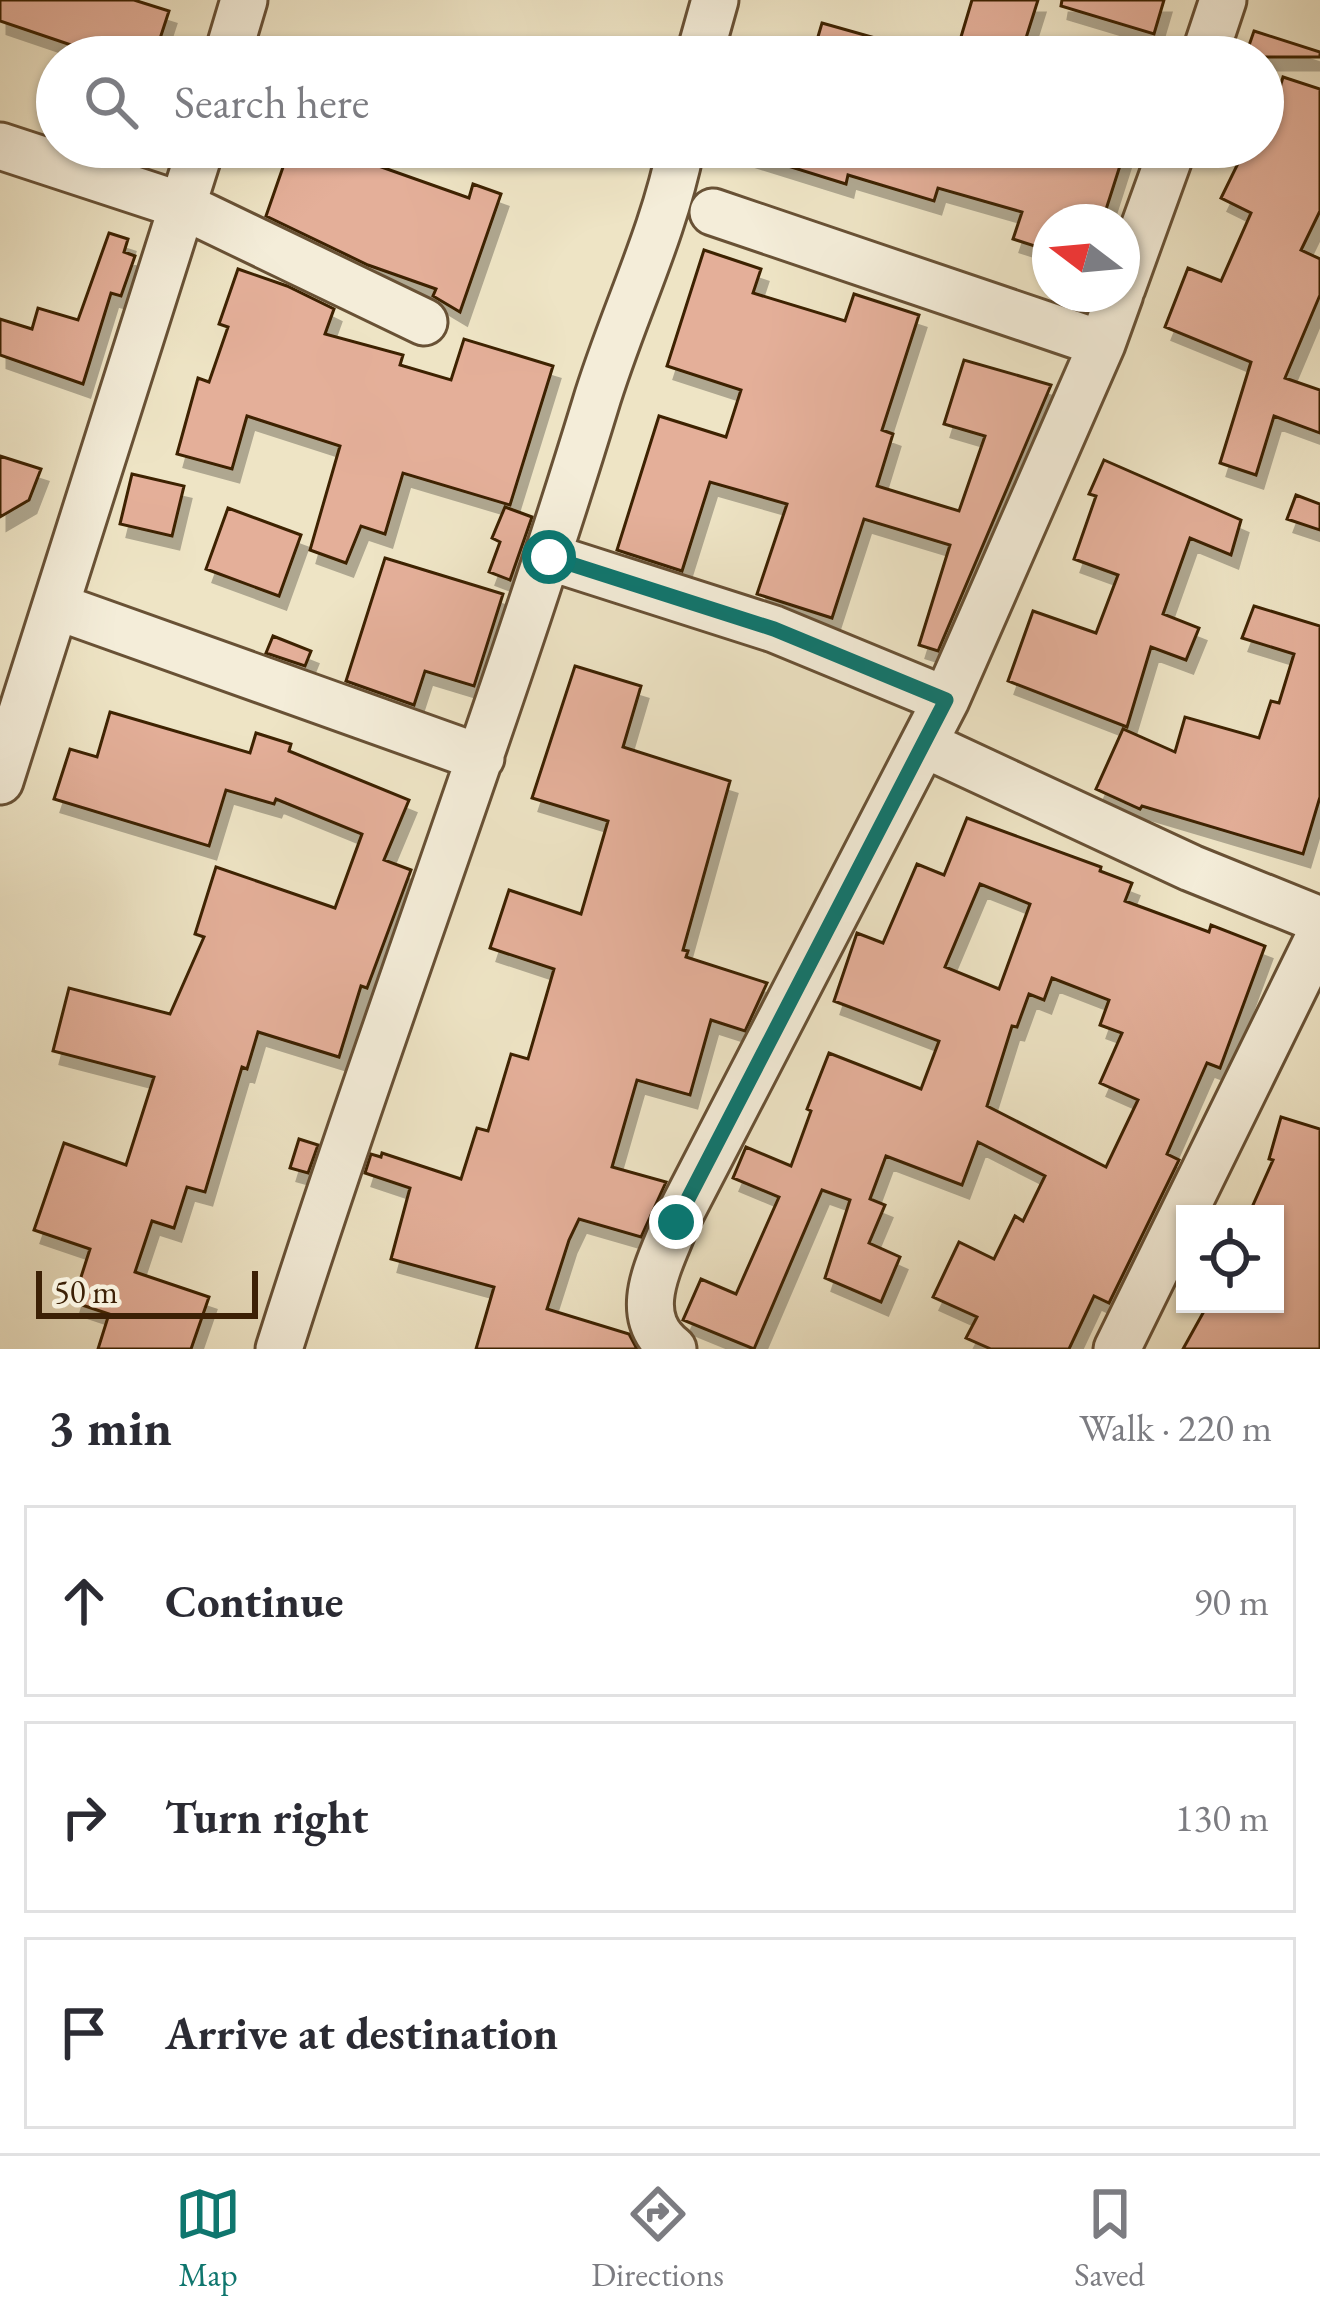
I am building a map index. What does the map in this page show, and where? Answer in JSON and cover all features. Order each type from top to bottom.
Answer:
[{"type":"street","points":[[233,36],[244,0]]},
{"type":"street","points":[[704,36],[715,0]]},
{"type":"street","points":[[1211,36],[1223,0]]},
{"type":"street","points":[[0,146],[36,158]]},
{"type":"street","points":[[67,168],[183,206],[424,322]]},
{"type":"street","points":[[0,781],[195,168]]},
{"type":"street","points":[[279,1349],[677,168]]},
{"type":"street","points":[[1140,238],[1165,168]]},
{"type":"street","points":[[713,212],[1102,344]]},
{"type":"street","points":[[673,1349],[659,1338],[649,1313],[651,1286],[676,1222],[946,700],[1113,312]]},
{"type":"street","points":[[549,557],[774,629],[946,700]]},
{"type":"street","points":[[58,607],[481,758]]},
{"type":"street","points":[[924,744],[1191,868],[1320,920]]},
{"type":"street","points":[[1117,1349],[1320,935]]},
{"type":"building","points":[[0,0],[134,0],[169,11],[161,36],[44,36],[0,21]]},
{"type":"building","points":[[972,0],[1038,0],[1027,36],[961,36]]},
{"type":"building","points":[[1062,0],[1164,0],[1154,34],[1061,6]]},
{"type":"building","points":[[822,23],[868,36],[818,36]]},
{"type":"building","points":[[1284,41],[1320,52],[1320,57],[1284,57]]},
{"type":"building","points":[[1284,77],[1320,89],[1320,211],[1301,250],[1320,259],[1320,295],[1285,378],[1320,390],[1320,433],[1274,416],[1256,475],[1220,463],[1251,362],[1165,327],[1188,268],[1221,281],[1251,213],[1221,198],[1236,168],[1284,168]]},
{"type":"building","points":[[283,168],[384,168],[469,198],[473,184],[501,194],[460,312],[433,296],[436,289],[368,265],[266,216]]},
{"type":"building","points":[[794,168],[1119,168],[1108,204],[1032,204],[1032,245],[1013,239],[1022,212],[938,188],[934,201],[848,175],[846,184]]},
{"type":"building","points":[[109,233],[128,239],[124,252],[135,256],[121,296],[111,293],[83,384],[0,355],[0,319],[32,329],[38,308],[78,320]]},
{"type":"building","points":[[704,250],[761,269],[753,293],[845,321],[854,294],[919,315],[882,430],[893,434],[877,486],[959,511],[985,436],[944,424],[964,360],[1051,385],[938,651],[919,645],[950,545],[864,519],[832,618],[757,594],[787,504],[710,482],[682,571],[617,550],[659,416],[726,437],[741,390],[667,366]]},
{"type":"building","points":[[238,269],[334,309],[325,334],[403,355],[400,365],[451,380],[464,339],[553,366],[510,505],[403,473],[385,534],[361,526],[346,563],[310,550],[340,446],[247,416],[232,469],[177,454],[198,378],[209,382],[228,327],[219,324]]},
{"type":"building","points":[[0,456],[41,469],[29,500],[0,517]]},
{"type":"building","points":[[1104,460],[1241,520],[1231,555],[1190,538],[1163,614],[1199,628],[1186,660],[1151,647],[1127,727],[1008,681],[1033,611],[1096,633],[1118,575],[1074,559],[1096,496],[1089,494]]},
{"type":"building","points":[[132,474],[184,486],[172,536],[120,524]]},
{"type":"building","points":[[1296,495],[1320,504],[1320,530],[1287,519]]},
{"type":"building","points":[[505,507],[532,517],[510,580],[489,572],[500,542],[492,538]]},
{"type":"building","points":[[228,508],[301,535],[279,596],[206,569]]},
{"type":"building","points":[[385,558],[503,594],[474,686],[425,671],[414,705],[346,681]]},
{"type":"building","points":[[1254,606],[1320,626],[1320,797],[1303,854],[1140,809],[1096,789],[1123,729],[1175,752],[1185,717],[1259,738],[1271,701],[1279,703],[1294,654],[1242,638]]},
{"type":"building","points":[[273,636],[311,651],[305,666],[266,653]]},
{"type":"building","points":[[575,666],[641,686],[623,747],[730,781],[683,950],[688,951],[686,957],[767,983],[745,1031],[711,1020],[690,1095],[637,1080],[612,1167],[666,1182],[641,1237],[579,1219],[569,1240],[547,1309],[629,1334],[637,1349],[476,1349],[494,1287],[391,1259],[410,1188],[365,1173],[371,1154],[381,1157],[382,1153],[461,1179],[477,1128],[488,1131],[511,1054],[528,1059],[554,969],[490,948],[509,890],[581,914],[608,821],[532,798]]},
{"type":"building","points":[[110,712],[250,753],[256,733],[291,744],[289,751],[409,800],[384,860],[411,870],[367,988],[361,986],[339,1057],[258,1032],[247,1069],[242,1067],[205,1192],[187,1187],[174,1228],[152,1221],[135,1272],[209,1297],[191,1349],[98,1349],[109,1314],[73,1302],[90,1249],[34,1230],[64,1143],[126,1165],[154,1077],[53,1051],[69,988],[170,1014],[204,937],[195,934],[216,867],[335,908],[362,834],[276,799],[274,804],[226,790],[209,846],[54,799],[70,749],[97,757]]},
{"type":"building","points":[[967,818],[1132,883],[1125,901],[1209,932],[1211,925],[1265,946],[1220,1068],[1207,1063],[1167,1154],[1179,1160],[1109,1303],[1094,1296],[1069,1349],[991,1349],[966,1338],[977,1317],[933,1297],[959,1242],[994,1259],[1015,1216],[1023,1221],[1045,1176],[978,1142],[962,1185],[886,1156],[870,1199],[885,1205],[869,1243],[900,1257],[881,1302],[825,1278],[850,1200],[822,1190],[754,1349],[683,1320],[701,1279],[736,1294],[779,1197],[733,1178],[746,1147],[791,1166],[829,1053],[921,1089],[939,1041],[834,1001],[857,933],[883,943],[917,864],[944,875]],"holes":[[[980,884],[1030,904],[999,989],[945,967]],[[1052,978],[1109,1000],[1100,1025],[1122,1033],[1100,1083],[1138,1100],[1106,1167],[987,1106],[1012,1026],[1017,1027],[1029,994],[1044,1000]]]},
{"type":"building","points":[[1281,1117],[1320,1129],[1320,1349],[1183,1349],[1203,1313],[1284,1313],[1284,1205],[1253,1205],[1273,1160],[1269,1159]]},
{"type":"building","points":[[299,1139],[318,1145],[308,1173],[290,1168]]},
{"type":"route","points":[[549,557],[774,629],[946,700],[676,1222]]}]
